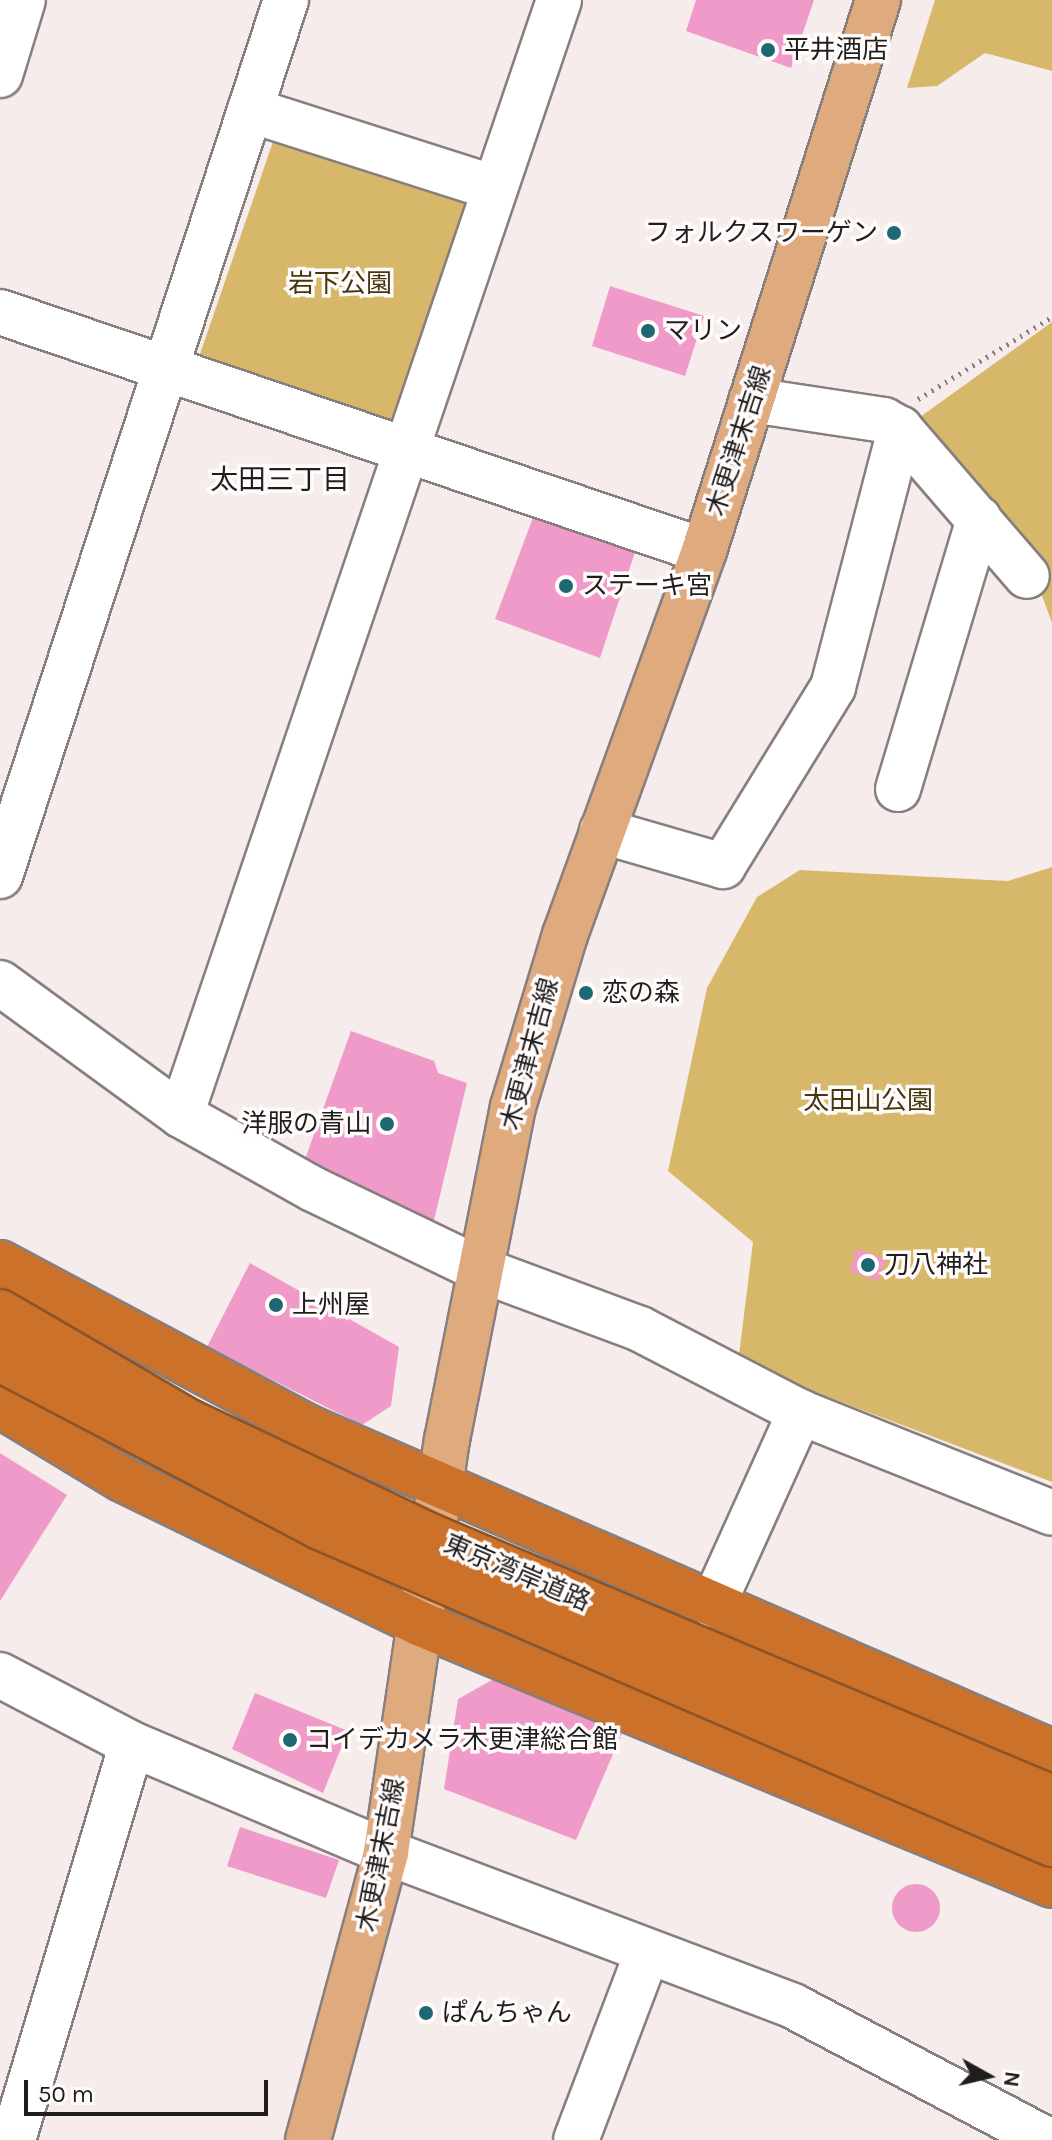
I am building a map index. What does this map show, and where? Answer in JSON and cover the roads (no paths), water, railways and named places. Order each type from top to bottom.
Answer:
[{"type":"highway","points":[[0,1263],[213,1379],[441,1489],[1052,1752]]},
{"type":"highway","name":"東京湾岸道路","points":[[0,1312],[189,1422],[416,1530],[1052,1798]]},
{"type":"highway","name":"東京湾岸道路","points":[[0,1359],[139,1438],[320,1527],[1052,1844]]},
{"type":"highway","points":[[0,1405],[122,1479],[421,1624],[1052,1885]]},
{"type":"main road","name":"木更津末吉線","points":[[308,2140],[386,1852],[441,1489],[479,1269],[530,1044],[602,831],[704,551],[878,0]]},
{"type":"street","points":[[0,75],[23,0]]},
{"type":"street","points":[[0,876],[286,0]]},
{"type":"street","points":[[181,1115],[559,0]]},
{"type":"street","points":[[250,110],[495,188]]},
{"type":"street","points":[[0,312],[407,447],[704,551]]},
{"type":"street","points":[[752,400],[892,424],[1027,576]]},
{"type":"street","points":[[602,831],[723,866],[833,687],[892,424]]},
{"type":"street","points":[[898,789],[979,519]]},
{"type":"street","points":[[0,983],[181,1115],[479,1269],[640,1329],[800,1412],[1052,1513]]},
{"type":"street","points":[[713,1605],[800,1412]]},
{"type":"street","points":[[0,1675],[132,1744],[386,1852],[793,2006],[986,2128],[1047,2140]]},
{"type":"street","points":[[13,2140],[132,1744]]},
{"type":"street","points":[[576,2140],[647,1953]]},
{"type":"place","name":"平井酒店","points":[[768,50]]},
{"type":"place","name":"フォルクスワーゲン","points":[[894,233]]},
{"type":"place","name":"マリン","points":[[648,331]]},
{"type":"place","name":"ステーキ宮","points":[[566,586]]},
{"type":"place","name":"恋の森","points":[[586,993]]},
{"type":"place","name":"洋服の青山","points":[[387,1124]]},
{"type":"place","name":"刀八神社","points":[[868,1265]]},
{"type":"place","name":"上州屋","points":[[276,1305]]},
{"type":"place","name":"コイデカメラ木更津総合館","points":[[290,1740]]},
{"type":"place","name":"ぱんちゃん","points":[[426,2013]]},
{"type":"district","name":"太田三丁目","points":[[280,480]]},
{"type":"park label","name":"岩下公園","points":[[340,284]]},
{"type":"park label","name":"太田山公園","points":[[868,1101]]}]
